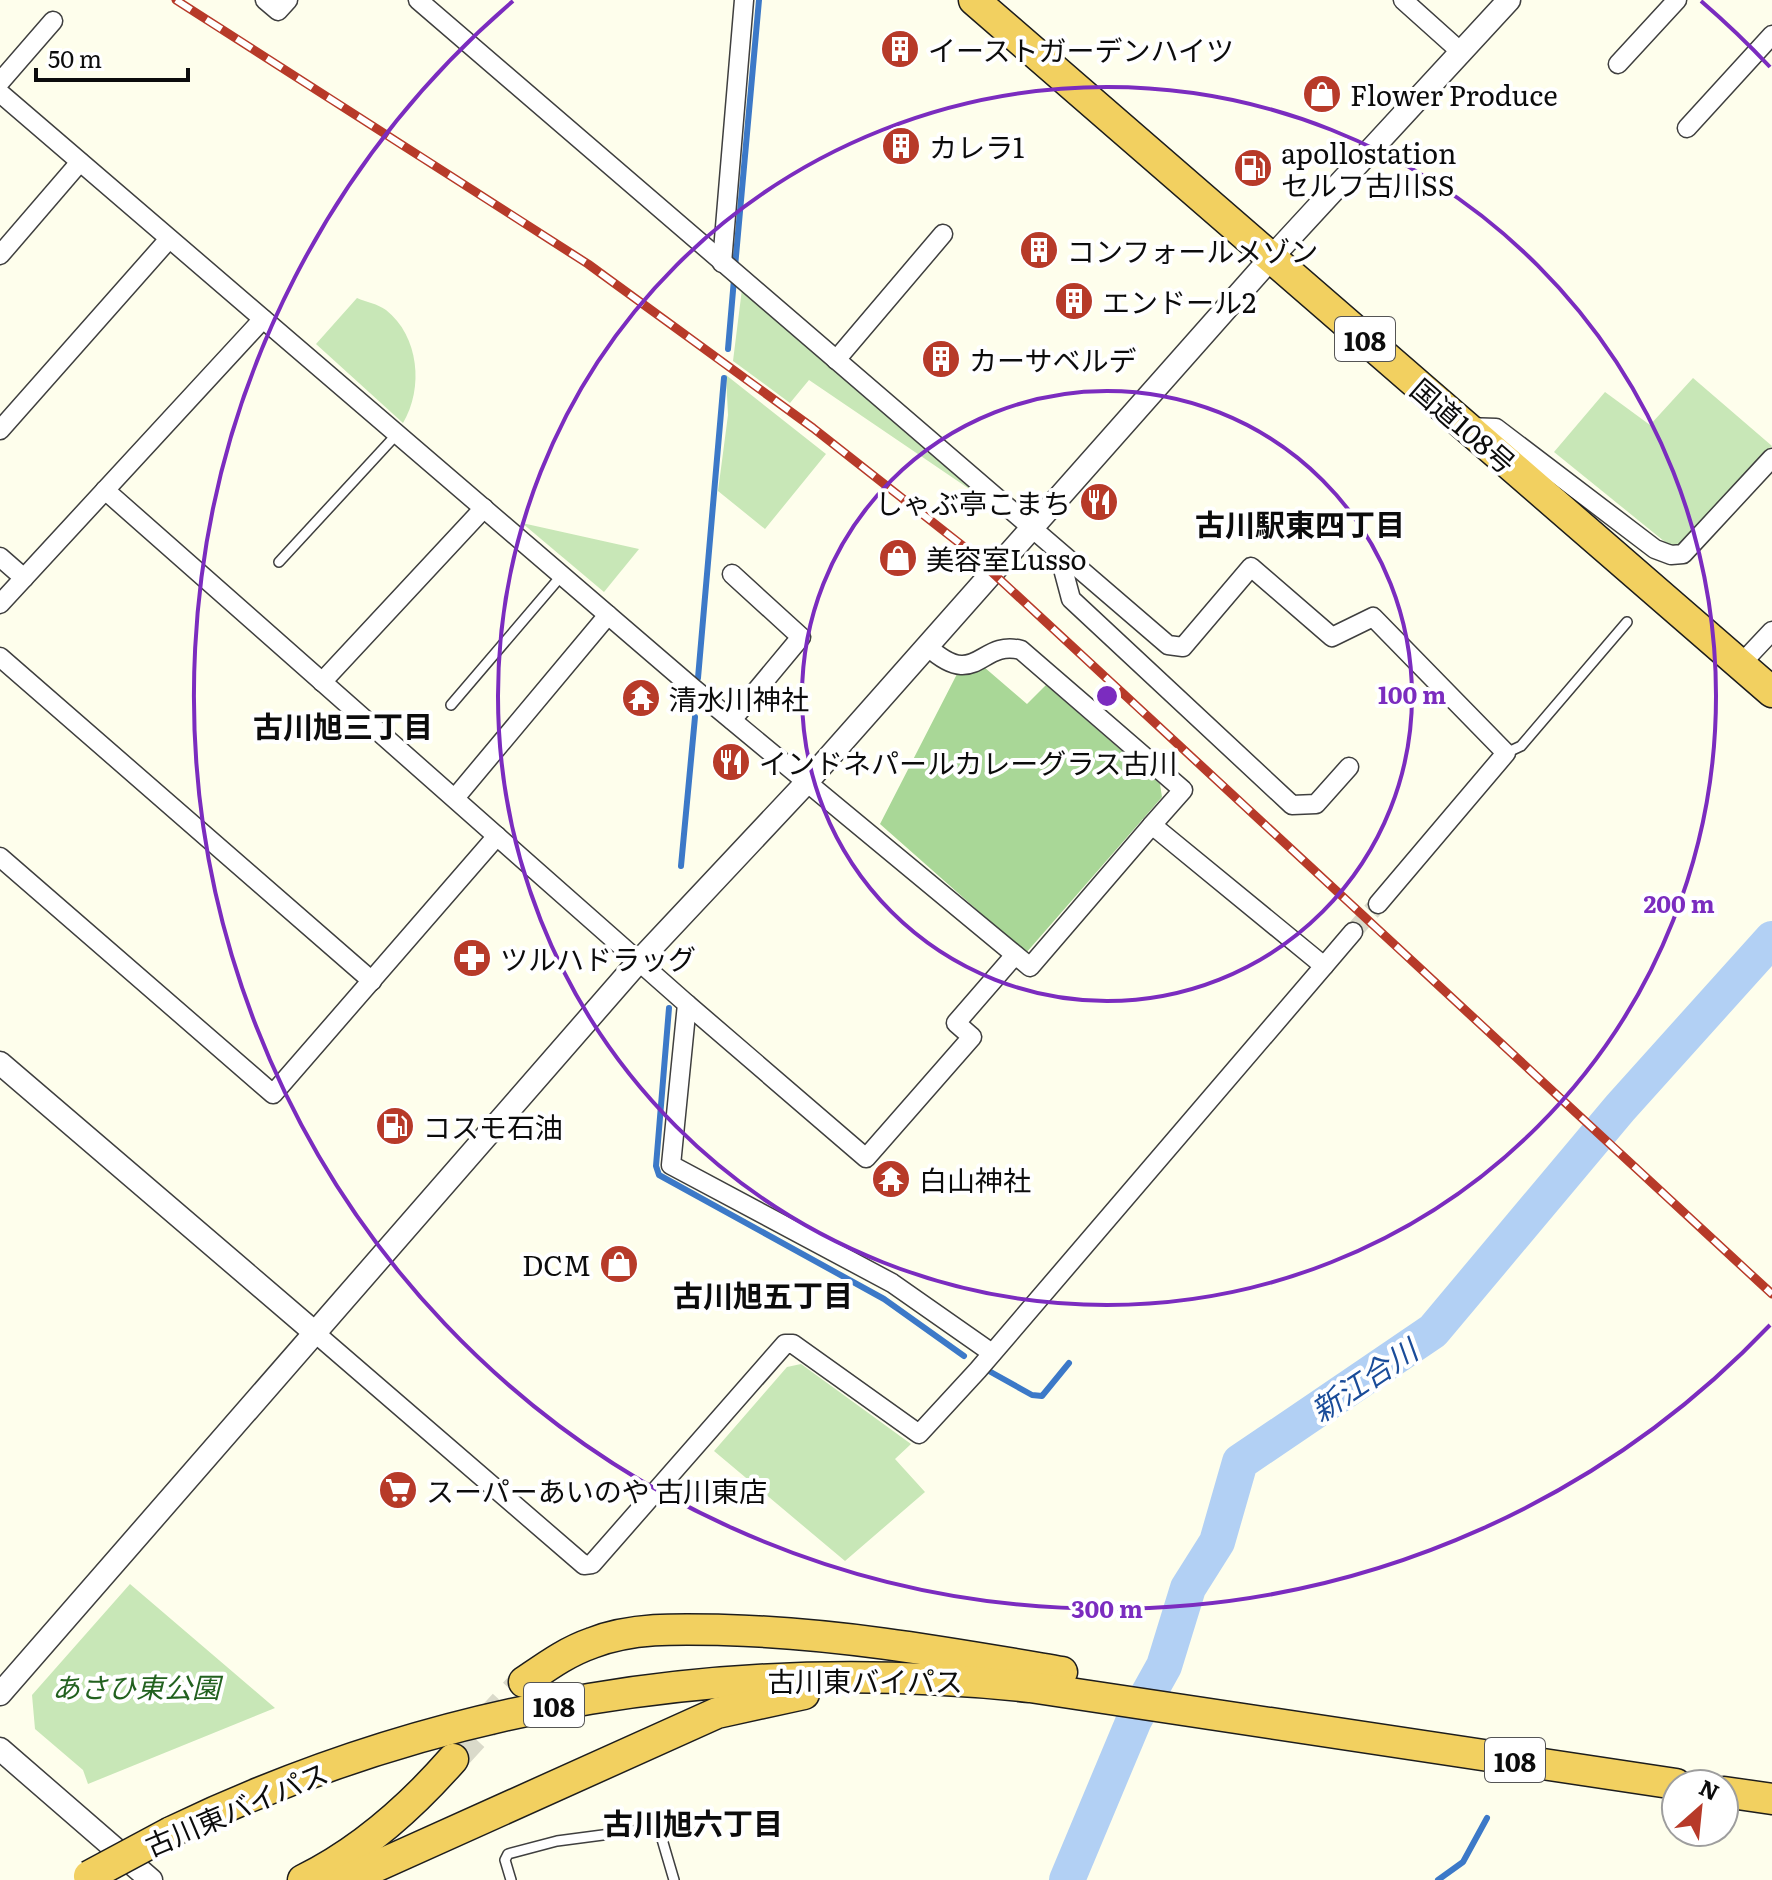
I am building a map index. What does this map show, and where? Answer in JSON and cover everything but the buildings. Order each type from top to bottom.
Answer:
[{"type":"highway","name":"国道108号","points":[[974,0],[1756,678]]},
{"type":"highway","points":[[524,1682],[558,1658],[594,1642],[630,1633],[665,1631],[779,1632],[963,1667]]},
{"type":"highway","name":"古川東バイパス","points":[[85,1878],[171,1832],[324,1768],[511,1714],[650,1688],[871,1676],[963,1667],[1291,1725],[1660,1782]]},
{"type":"highway","points":[[346,1880],[717,1713],[749,1703],[844,1687],[871,1676]]},
{"type":"highway","points":[[303,1880],[382,1829],[453,1759]]},
{"type":"highway","points":[[1740,1794],[1772,1799]]},
{"type":"street","points":[[265,0],[278,11],[288,0]]},
{"type":"street","points":[[418,0],[1168,645],[1183,647],[1251,567],[1332,637],[1373,617],[1506,753],[1378,904]]},
{"type":"street","points":[[726,267],[744,0]]},
{"type":"street","points":[[1403,0],[1461,52]]},
{"type":"street","points":[[0,1694],[639,961],[807,782],[1271,258],[1509,0]]},
{"type":"street","points":[[1618,64],[1677,0]]},
{"type":"street","points":[[0,82],[53,21]]},
{"type":"street","points":[[1687,128],[1772,35]]},
{"type":"street","points":[[0,93],[608,615],[1030,967],[1183,790],[1021,650],[1000,649],[974,664],[961,665],[942,660],[927,646]]},
{"type":"street","points":[[0,255],[80,162]]},
{"type":"street","points":[[836,360],[943,234]]},
{"type":"street","points":[[0,430],[169,239]]},
{"type":"street","points":[[0,604],[263,319]]},
{"type":"street","points":[[1466,427],[1496,428],[1655,549],[1671,555],[1683,554],[1772,458]]},
{"type":"street","points":[[105,490],[866,1158],[972,1037],[956,1023],[1015,955]]},
{"type":"street","points":[[322,682],[484,508]]},
{"type":"street","points":[[1059,554],[1071,599],[1292,805],[1316,804],[1349,767]]},
{"type":"street","points":[[0,557],[24,578]]},
{"type":"street","points":[[732,574],[801,637],[732,720]]},
{"type":"street","points":[[455,798],[608,615]]},
{"type":"street","points":[[1756,678],[1772,631]]},
{"type":"street","points":[[0,657],[372,981]]},
{"type":"street","points":[[1152,825],[1324,966]]},
{"type":"street","points":[[0,857],[273,1094],[497,836]]},
{"type":"street","points":[[0,1063],[584,1565],[592,1564],[785,1344],[793,1344],[919,1434],[986,1361],[1353,932]]},
{"type":"street","points":[[687,1004],[671,1165],[892,1283],[986,1361]]},
{"type":"street","points":[[0,1749],[151,1880]]},
{"type":"lane","points":[[279,562],[397,434]]},
{"type":"lane","points":[[451,705],[562,575]]},
{"type":"lane","points":[[1506,753],[1521,746],[1627,622]]},
{"type":"lane","points":[[511,1880],[505,1860],[508,1854],[557,1841],[694,1823]]},
{"type":"lane","points":[[659,1829],[674,1880]]},
{"type":"green space","points":[[742,289],[987,501],[809,380],[790,403],[733,361]]},
{"type":"green space","points":[[357,298],[386,310],[406,334],[415,363],[416,379],[410,409],[403,423],[316,344]]},
{"type":"green space","points":[[726,375],[826,454],[765,529],[718,491],[728,415]]},
{"type":"green space","points":[[1693,378],[1772,446],[1675,550],[1554,452],[1605,392],[1650,425]]},
{"type":"green space","points":[[522,523],[639,549],[604,592]]},
{"type":"green space","points":[[984,667],[1027,704],[1046,685],[1160,784],[1162,797],[1026,953],[880,824],[957,674]]},
{"type":"green space","points":[[801,1364],[911,1444],[895,1459],[925,1492],[845,1561],[714,1451],[787,1367]]},
{"type":"green space","name":"あさひ東公園","points":[[130,1584],[275,1708],[88,1784],[83,1770],[35,1729],[32,1695]]},
{"type":"waterway","points":[[735,267],[759,0]]},
{"type":"waterway","points":[[728,349],[734,279]]},
{"type":"waterway","points":[[698,678],[724,378]]},
{"type":"waterway","points":[[681,866],[695,717]]},
{"type":"waterway","name":"新江合川","points":[[1067,1880],[1134,1720],[1164,1666],[1188,1588],[1217,1542],[1240,1462],[1433,1331],[1620,1108],[1772,939]]},
{"type":"waterway","points":[[669,1008],[656,1166],[659,1175],[884,1299],[964,1356]]},
{"type":"waterway","points":[[989,1371],[1032,1395],[1042,1396],[1069,1363]]},
{"type":"waterway","points":[[1438,1880],[1463,1862],[1487,1818]]},
{"type":"tunnel","points":[[1353,932],[1378,904]]},
{"type":"tunnel","points":[[453,1759],[524,1682]]},
{"type":"railway","points":[[176,0],[588,264],[813,428],[968,550],[1772,1294]]},
{"type":"place","name":"イーストガーデンハイツ","points":[[900,49]]},
{"type":"place","name":"Flower Produce","points":[[1322,94]]},
{"type":"place","name":"カレラ1","points":[[901,146]]},
{"type":"place","name":"apollostation セルフ古川SS","points":[[1253,168]]},
{"type":"place","name":"コンフォールメゾン","points":[[1039,250]]},
{"type":"place","name":"エンドール2","points":[[1074,301]]},
{"type":"place","name":"カーサベルデ","points":[[941,359]]},
{"type":"place","name":"しゃぶ亭こまち","points":[[1099,502]]},
{"type":"place","name":"美容室Lusso","points":[[898,558]]},
{"type":"place","name":"清水川神社","points":[[641,698]]},
{"type":"place","name":"インドネパールカレーグラス古川","points":[[731,762]]},
{"type":"place","name":"ツルハドラッグ","points":[[472,958]]},
{"type":"place","name":"コスモ石油","points":[[395,1126]]},
{"type":"place","name":"白山神社","points":[[891,1179]]},
{"type":"place","name":"DCM","points":[[619,1264]]},
{"type":"place","name":"スーパーあいのや 古川東店","points":[[398,1490]]},
{"type":"district","name":"古川駅東四丁目","points":[[1300,523]]},
{"type":"district","name":"古川旭三丁目","points":[[343,725]]},
{"type":"district","name":"古川旭五丁目","points":[[763,1294]]},
{"type":"district","name":"古川旭六丁目","points":[[693,1822]]}]
